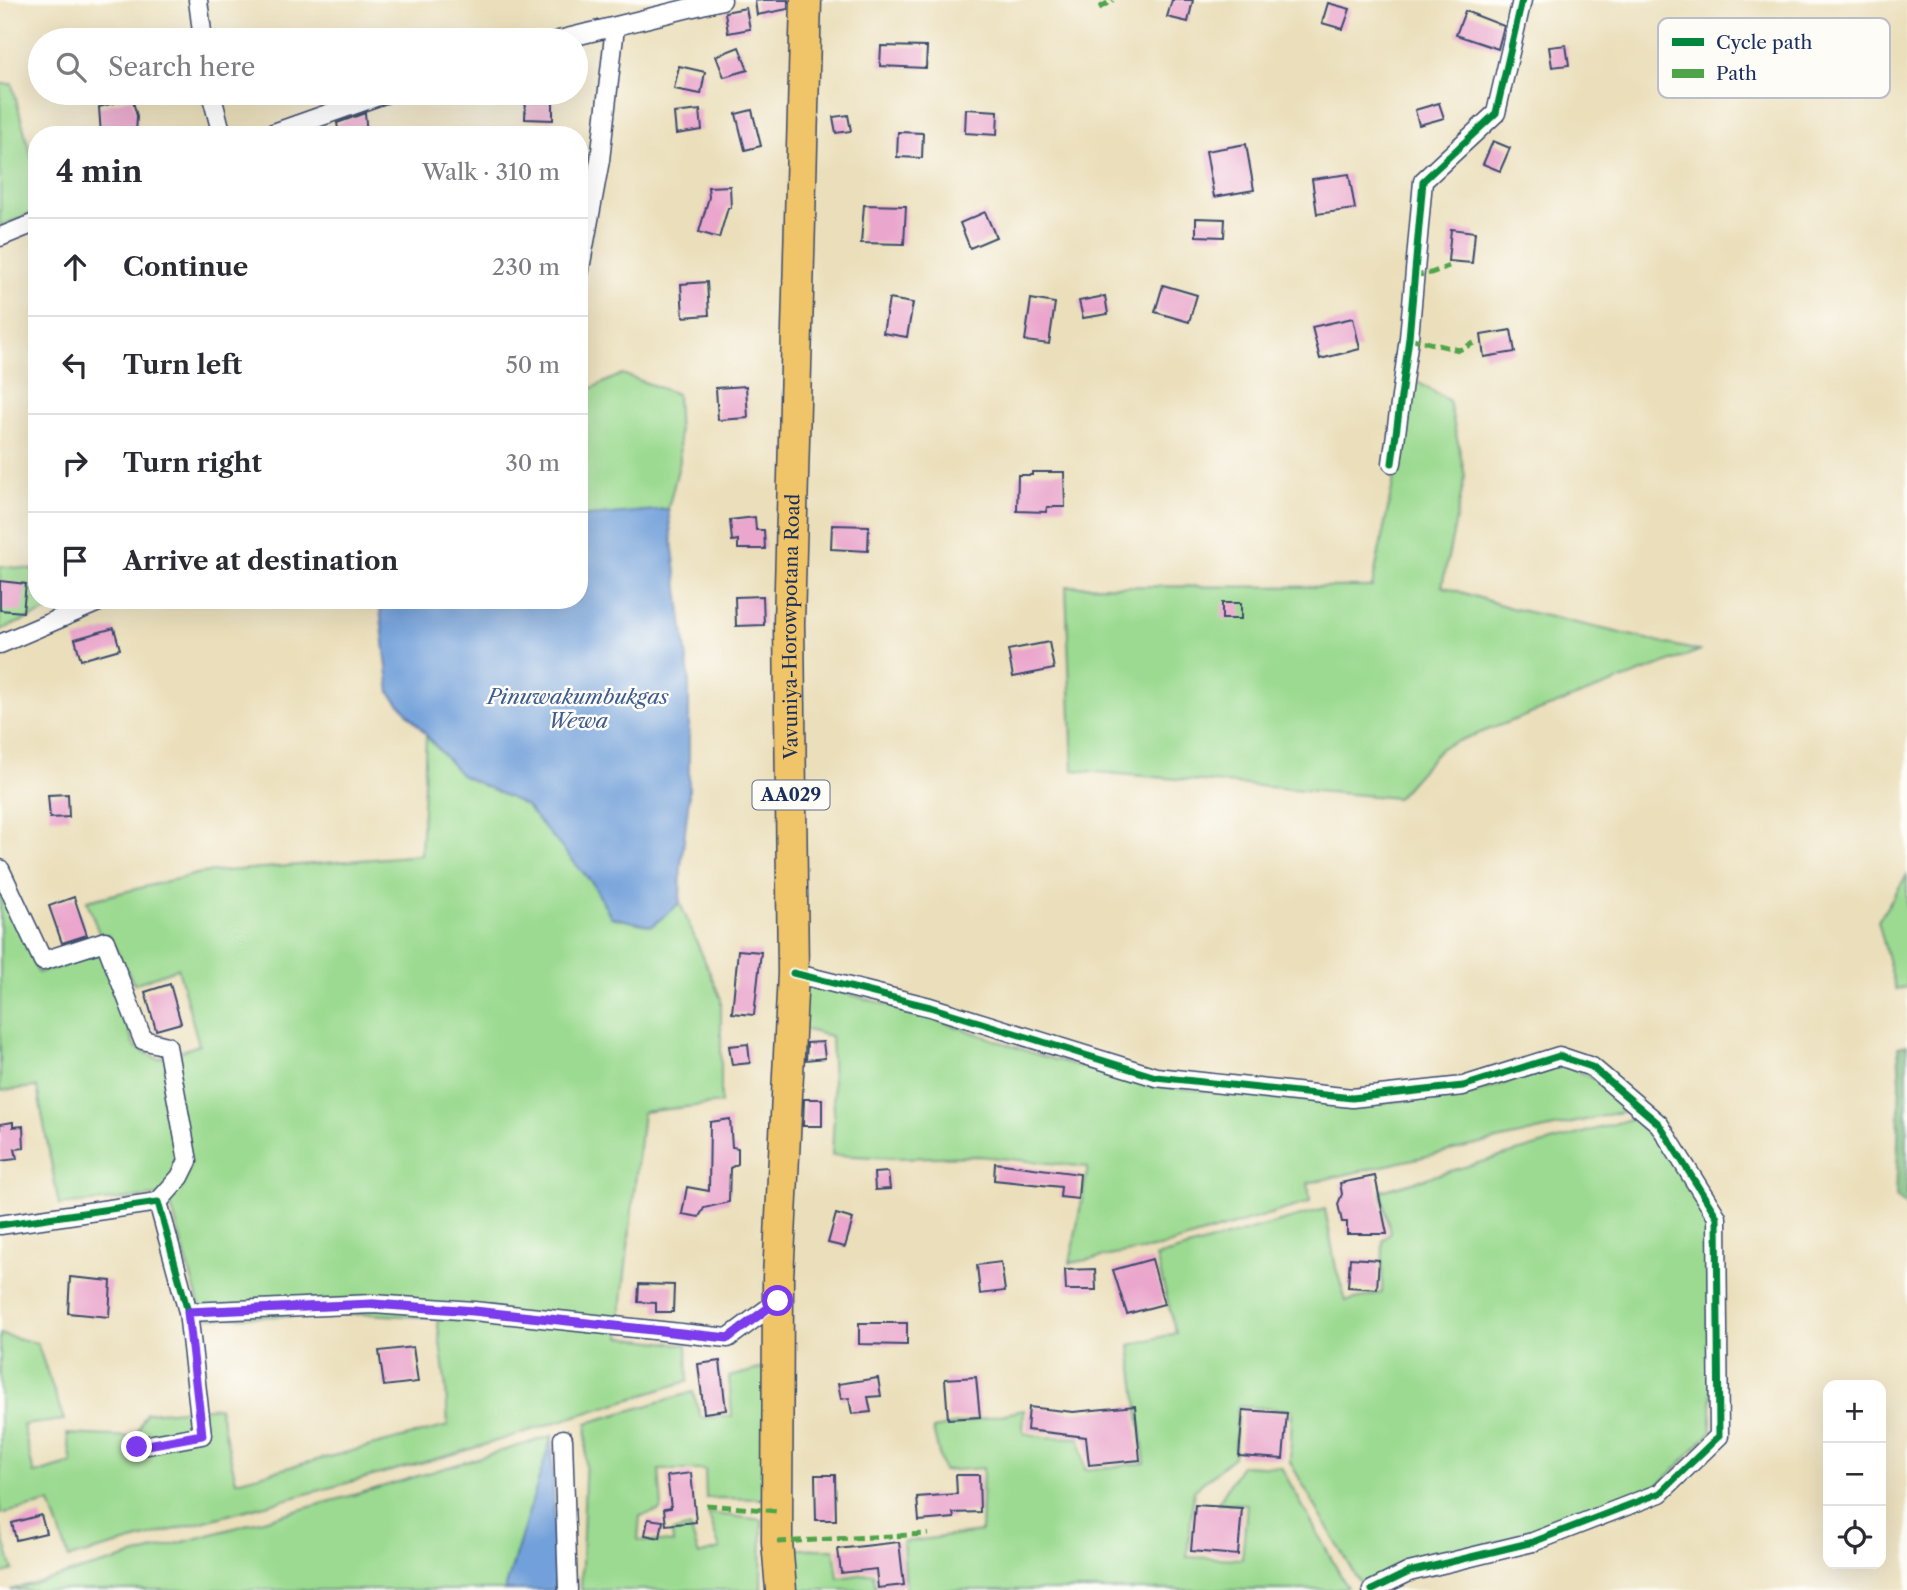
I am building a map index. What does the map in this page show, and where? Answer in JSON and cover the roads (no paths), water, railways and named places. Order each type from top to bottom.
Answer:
[{"type":"highway","name":"Vavuniya-Horowpotana Road","points":[[781,1590],[777,1542],[778,1301],[793,973],[789,623],[806,0]]},
{"type":"street","points":[[198,0],[202,28]]},
{"type":"street","points":[[588,33],[722,0]]},
{"type":"street","points":[[1392,463],[1409,338],[1423,181],[1496,113],[1522,0]]},
{"type":"street","points":[[588,225],[600,160],[615,27]]},
{"type":"street","points":[[214,105],[220,126]]},
{"type":"street","points":[[294,126],[353,105]]},
{"type":"street","points":[[0,237],[28,226]]},
{"type":"street","points":[[0,645],[82,609]]},
{"type":"street","points":[[0,869],[43,961],[105,942],[143,1040],[167,1046],[188,1161],[180,1177],[158,1202],[0,1225]]},
{"type":"street","points":[[793,973],[930,1007],[1156,1077],[1326,1096],[1352,1098],[1462,1086],[1559,1056],[1592,1067],[1659,1124],[1717,1217],[1719,1436],[1660,1493],[1533,1542],[1409,1572],[1372,1590]]},
{"type":"street","points":[[137,1447],[202,1435],[188,1312],[158,1202]]},
{"type":"street","points":[[188,1312],[373,1304],[474,1311],[728,1338],[778,1301]]},
{"type":"street","points":[[563,1439],[568,1590]]},
{"type":"water","name":"Pinuwakumbukgas Wewa","points":[[668,509],[689,677],[689,797],[680,903],[652,926],[611,917],[593,884],[525,805],[461,775],[390,693],[380,609],[588,609],[588,516]]},
{"type":"water","points":[[552,1436],[556,1590],[505,1590]]}]
